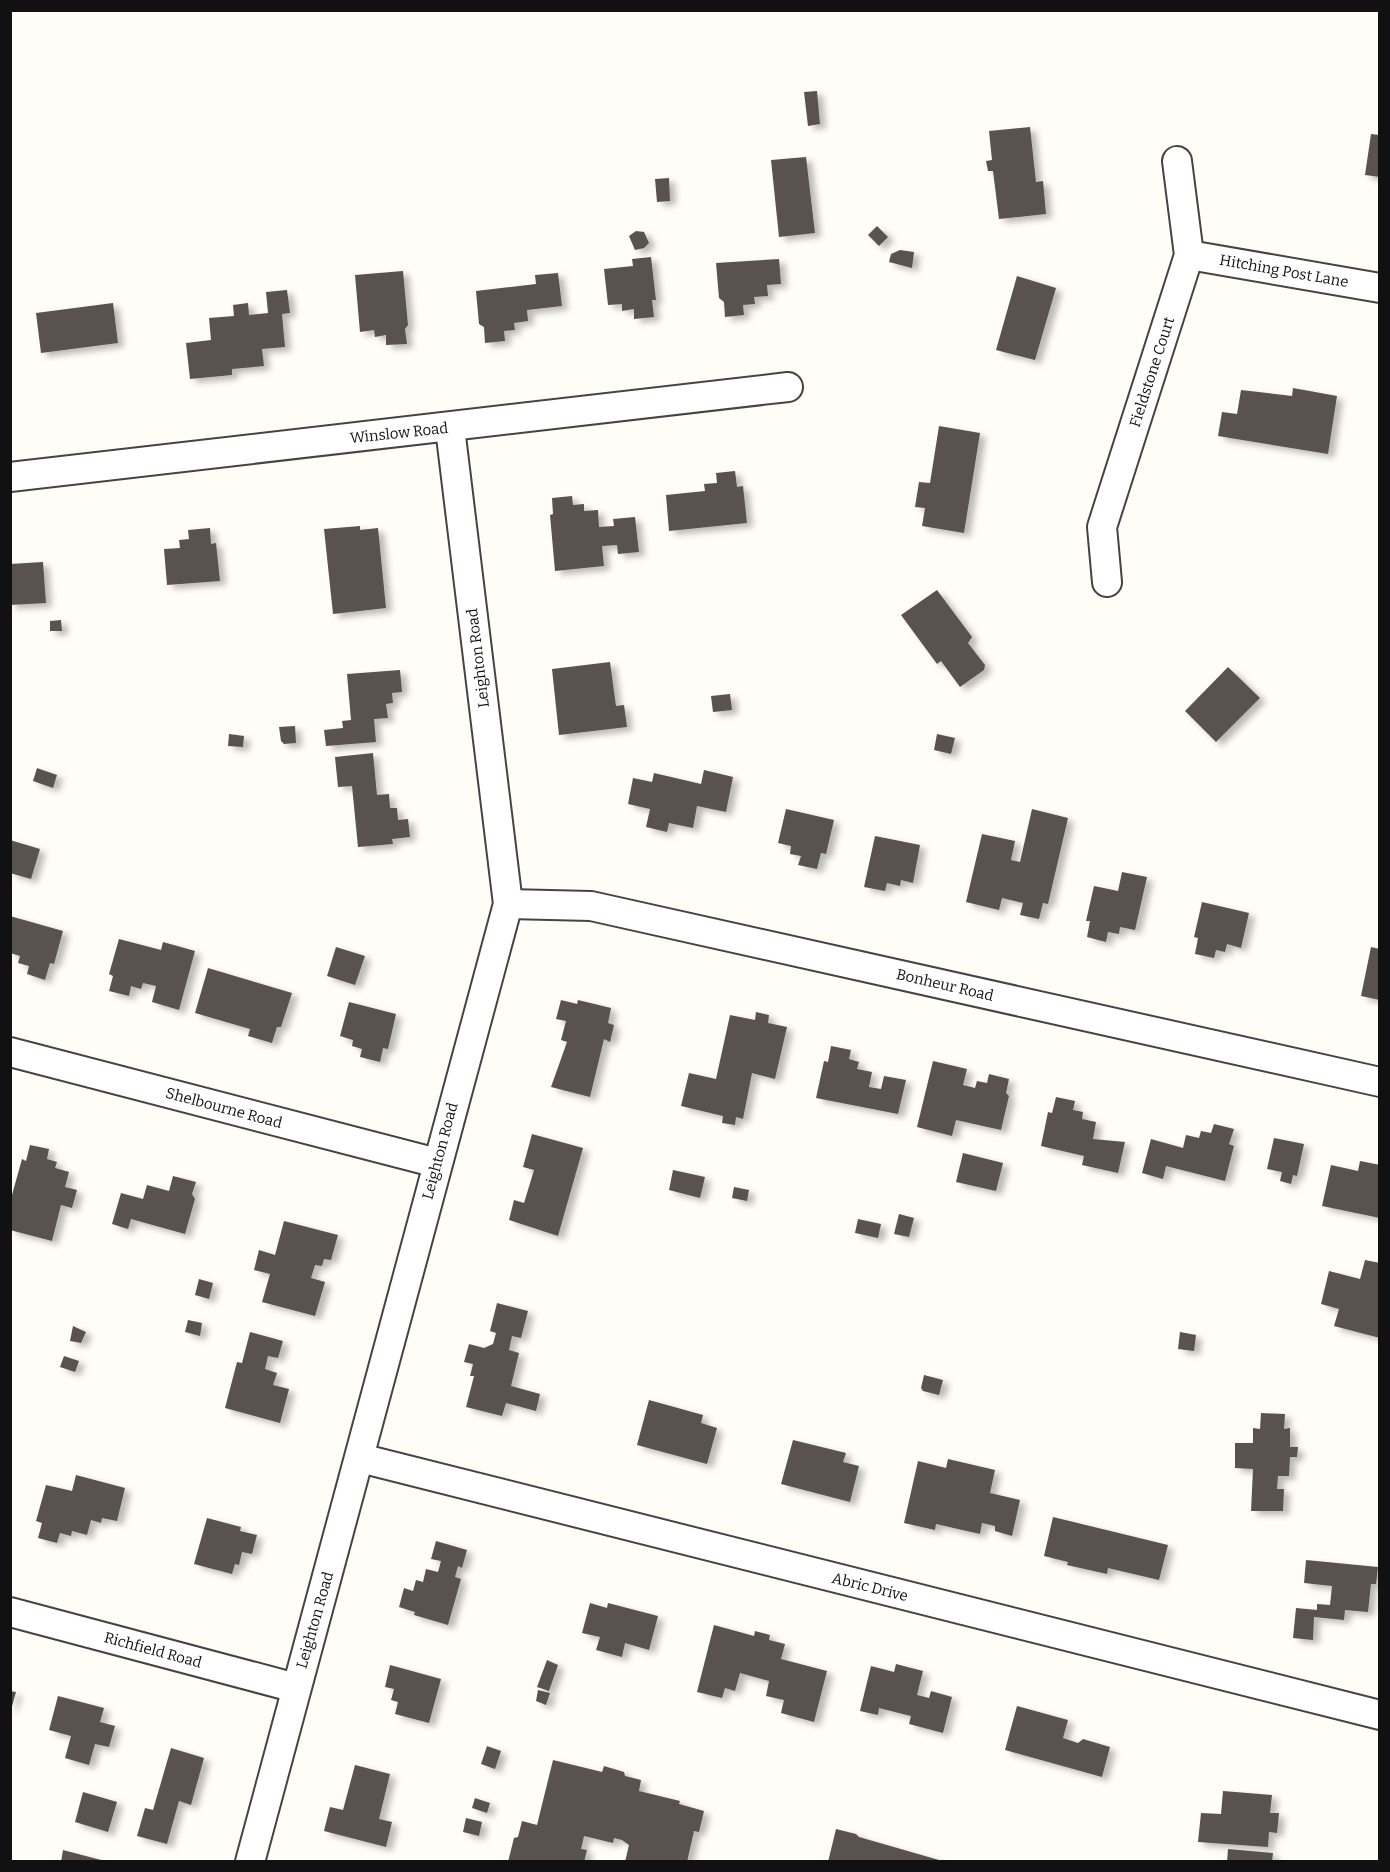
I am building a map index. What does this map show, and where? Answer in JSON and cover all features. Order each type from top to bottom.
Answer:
[{"type":"street","name":"Fieldstone Court","points":[[1107,582],[1102,527],[1189,255],[1177,161]]},
{"type":"street","name":"Hitching Post Lane","points":[[1189,255],[1380,288]]},
{"type":"street","name":"Winslow Road","points":[[10,477],[450,428],[788,387]]},
{"type":"street","name":"Leighton Road","points":[[250,1862],[360,1458],[436,1164],[508,904],[450,428]]},
{"type":"street","name":"Bonheur Road","points":[[508,904],[591,906],[1380,1082]]},
{"type":"street","name":"Shelbourne Road","points":[[10,1052],[436,1164]]},
{"type":"street","name":"Abric Drive","points":[[360,1458],[1380,1715]]},
{"type":"street","name":"Richfield Road","points":[[10,1612],[296,1688]]},
{"type":"building","points":[[817,91],[820,124],[808,126],[804,92]]},
{"type":"building","points":[[1030,127],[1036,182],[1043,181],[1046,214],[999,219],[993,171],[988,171],[986,161],[992,160],[989,131]]},
{"type":"building","points":[[1371,134],[1380,135],[1380,177],[1365,175]]},
{"type":"building","points":[[806,157],[815,233],[779,237],[771,160]]},
{"type":"building","points":[[669,178],[670,201],[657,202],[655,179]]},
{"type":"building","points":[[877,226],[888,237],[879,246],[868,235]]},
{"type":"building","points":[[636,231],[644,232],[649,243],[644,248],[635,250],[629,236]]},
{"type":"building","points":[[900,250],[914,252],[912,268],[889,262],[891,254]]},
{"type":"building","points":[[651,257],[656,300],[652,300],[654,317],[634,319],[634,309],[622,311],[622,304],[608,305],[604,269],[633,266],[632,259]]},
{"type":"building","points":[[779,259],[781,284],[767,285],[768,296],[754,297],[755,304],[743,305],[744,315],[725,317],[724,302],[719,298],[716,263]]},
{"type":"building","points":[[403,271],[408,325],[405,329],[407,344],[386,345],[386,335],[375,337],[374,330],[360,332],[355,275]]},
{"type":"building","points":[[558,273],[562,306],[527,310],[528,321],[514,323],[515,330],[504,331],[505,341],[485,343],[484,327],[479,324],[476,291],[536,284],[535,275]]},
{"type":"building","points":[[1017,276],[1056,288],[1035,360],[996,350]]},
{"type":"building","points":[[287,290],[290,313],[282,314],[285,347],[262,349],[264,366],[232,369],[232,375],[190,379],[186,343],[211,340],[209,318],[234,316],[233,305],[248,303],[249,315],[268,313],[266,292]]},
{"type":"building","points":[[113,303],[118,343],[41,353],[36,313]]},
{"type":"building","points":[[1293,388],[1337,396],[1328,454],[1218,436],[1222,412],[1237,414],[1241,390],[1292,396]]},
{"type":"building","points":[[939,426],[980,433],[964,533],[922,526],[925,508],[915,507],[919,482],[930,483]]},
{"type":"building","points":[[735,471],[737,487],[743,486],[747,523],[669,531],[666,495],[705,491],[704,484],[717,483],[716,473]]},
{"type":"building","points":[[572,496],[573,505],[584,504],[584,511],[598,510],[599,527],[614,526],[613,519],[635,517],[639,552],[618,554],[617,545],[602,546],[604,566],[555,571],[550,515],[553,514],[552,498]]},
{"type":"building","points":[[360,526],[360,530],[378,528],[386,608],[333,614],[324,529]]},
{"type":"building","points":[[210,528],[211,544],[216,543],[220,581],[167,585],[164,549],[180,548],[179,540],[189,539],[188,530]]},
{"type":"building","points":[[43,562],[46,603],[10,605],[10,564]]},
{"type":"building","points":[[937,590],[972,637],[968,643],[985,665],[984,670],[960,687],[941,661],[937,664],[901,615]]},
{"type":"building","points":[[61,620],[62,631],[50,631],[50,621]]},
{"type":"building","points":[[610,662],[616,706],[624,705],[627,727],[559,735],[552,669]]},
{"type":"building","points":[[1228,667],[1260,698],[1216,742],[1185,711]]},
{"type":"building","points":[[400,670],[402,692],[392,693],[393,703],[386,704],[388,718],[374,719],[376,742],[326,746],[324,730],[343,728],[342,721],[351,720],[347,674]]},
{"type":"building","points":[[730,694],[732,710],[713,712],[711,696]]},
{"type":"building","points":[[295,726],[296,743],[284,744],[281,741],[279,727]]},
{"type":"building","points":[[229,734],[244,736],[243,747],[228,746]]},
{"type":"building","points":[[937,734],[955,738],[951,754],[934,750]]},
{"type":"building","points":[[373,753],[377,795],[389,794],[390,808],[397,808],[398,820],[408,819],[410,837],[392,839],[393,844],[358,847],[352,786],[338,787],[335,757]]},
{"type":"building","points":[[37,768],[57,775],[53,788],[33,781]]},
{"type":"building","points":[[704,770],[733,777],[726,812],[697,806],[693,828],[669,823],[667,832],[646,827],[650,809],[628,804],[633,778],[652,782],[654,773],[701,784]]},
{"type":"building","points":[[786,809],[834,820],[826,854],[821,853],[817,869],[798,865],[801,856],[790,854],[791,846],[778,843]]},
{"type":"building","points":[[1032,809],[1068,818],[1048,904],[1043,903],[1039,919],[1020,915],[1023,903],[1002,898],[999,910],[966,902],[982,834],[1015,841],[1011,860],[1020,862]]},
{"type":"building","points":[[875,836],[920,845],[913,883],[901,880],[900,886],[887,883],[885,891],[864,887]]},
{"type":"building","points":[[10,840],[40,849],[31,879],[10,873]]},
{"type":"building","points":[[1122,872],[1147,877],[1135,930],[1120,927],[1119,934],[1108,932],[1106,942],[1087,937],[1090,921],[1086,921],[1094,886],[1118,891]]},
{"type":"building","points":[[1202,902],[1249,913],[1241,948],[1227,944],[1225,952],[1216,950],[1214,958],[1195,954],[1198,938],[1194,937]]},
{"type":"building","points":[[10,916],[63,931],[54,964],[50,963],[45,980],[27,974],[29,966],[18,963],[20,956],[10,953]]},
{"type":"building","points":[[119,939],[161,950],[163,942],[195,951],[179,1010],[152,1002],[156,986],[143,983],[141,989],[131,986],[129,996],[109,991],[113,976],[109,974]]},
{"type":"building","points":[[336,947],[365,956],[355,985],[327,976]]},
{"type":"building","points":[[1371,947],[1380,949],[1380,1000],[1361,996]]},
{"type":"building","points":[[208,968],[292,993],[281,1027],[277,1027],[272,1043],[248,1036],[250,1029],[195,1013]]},
{"type":"building","points":[[561,1000],[577,1004],[578,1000],[611,1008],[608,1023],[614,1025],[610,1042],[604,1039],[590,1097],[551,1087],[567,1042],[561,1040],[566,1021],[556,1019]]},
{"type":"building","points":[[349,1002],[396,1014],[388,1049],[383,1048],[380,1062],[360,1057],[362,1049],[352,1046],[353,1040],[340,1036]]},
{"type":"building","points":[[756,1012],[769,1015],[768,1023],[787,1027],[775,1079],[752,1073],[743,1119],[736,1117],[735,1125],[722,1123],[723,1116],[681,1106],[689,1073],[716,1079],[730,1015],[755,1020]]},
{"type":"building","points":[[831,1046],[851,1050],[849,1059],[859,1062],[857,1069],[872,1072],[869,1087],[881,1089],[884,1076],[906,1080],[898,1114],[816,1098],[824,1061],[828,1062]]},
{"type":"building","points":[[933,1061],[967,1069],[963,1085],[975,1088],[977,1081],[987,1083],[989,1074],[1009,1079],[1006,1093],[1009,1096],[1001,1130],[956,1120],[952,1136],[917,1127]]},
{"type":"building","points":[[1056,1097],[1075,1101],[1073,1110],[1083,1112],[1082,1119],[1096,1122],[1093,1139],[1125,1142],[1118,1173],[1082,1165],[1084,1156],[1041,1146],[1048,1112],[1052,1113]]},
{"type":"building","points":[[1214,1124],[1234,1129],[1229,1144],[1234,1146],[1225,1181],[1166,1166],[1163,1179],[1142,1173],[1151,1139],[1183,1148],[1186,1135],[1199,1138],[1201,1131],[1211,1133]]},
{"type":"building","points":[[532,1134],[583,1148],[558,1236],[509,1220],[514,1200],[524,1203],[534,1170],[523,1167]]},
{"type":"building","points":[[1274,1138],[1304,1144],[1297,1176],[1293,1175],[1291,1184],[1280,1181],[1282,1172],[1267,1169]]},
{"type":"building","points":[[30,1145],[49,1149],[47,1159],[57,1162],[55,1168],[69,1172],[65,1187],[77,1190],[72,1208],[61,1205],[52,1241],[10,1230],[10,1202],[22,1159],[26,1161]]},
{"type":"building","points":[[963,1153],[1003,1163],[996,1191],[956,1182]]},
{"type":"building","points":[[1360,1161],[1380,1165],[1380,1218],[1322,1206],[1331,1165],[1358,1171]]},
{"type":"building","points":[[673,1170],[705,1177],[700,1198],[669,1190]]},
{"type":"building","points":[[173,1176],[196,1182],[192,1194],[195,1199],[185,1234],[131,1219],[128,1229],[112,1224],[121,1193],[143,1199],[147,1185],[169,1191]]},
{"type":"building","points":[[734,1187],[749,1190],[747,1201],[732,1198]]},
{"type":"building","points":[[899,1214],[914,1218],[909,1237],[894,1234]]},
{"type":"building","points":[[858,1219],[881,1224],[878,1238],[855,1233]]},
{"type":"building","points":[[284,1221],[338,1235],[331,1260],[324,1259],[322,1266],[315,1265],[311,1278],[325,1282],[315,1316],[262,1302],[270,1274],[254,1270],[259,1250],[275,1255]]},
{"type":"building","points":[[1365,1260],[1380,1263],[1380,1338],[1334,1326],[1339,1309],[1321,1304],[1329,1271],[1360,1279]]},
{"type":"building","points":[[199,1279],[213,1283],[209,1299],[195,1295]]},
{"type":"building","points":[[497,1303],[528,1311],[521,1338],[512,1336],[509,1350],[519,1353],[511,1386],[540,1394],[536,1411],[506,1403],[502,1416],[466,1407],[474,1376],[470,1376],[473,1364],[464,1362],[469,1344],[484,1348],[493,1344],[496,1333],[490,1331]]},
{"type":"building","points":[[188,1320],[202,1323],[200,1336],[185,1332]]},
{"type":"building","points":[[73,1326],[86,1332],[81,1343],[70,1341]]},
{"type":"building","points":[[250,1332],[283,1341],[278,1358],[268,1356],[265,1369],[277,1373],[273,1385],[289,1389],[280,1423],[225,1408],[237,1362],[242,1363]]},
{"type":"building","points":[[1180,1332],[1196,1335],[1194,1351],[1178,1349]]},
{"type":"building","points":[[64,1356],[79,1361],[75,1372],[60,1367]]},
{"type":"building","points":[[924,1375],[943,1380],[939,1395],[923,1391],[921,1388]]},
{"type":"building","points":[[649,1400],[703,1415],[701,1423],[717,1428],[707,1464],[637,1445]]},
{"type":"building","points":[[1261,1413],[1285,1414],[1284,1429],[1290,1428],[1290,1447],[1298,1447],[1297,1457],[1290,1457],[1289,1476],[1278,1476],[1277,1489],[1284,1489],[1283,1511],[1251,1511],[1253,1469],[1235,1468],[1235,1443],[1253,1443],[1253,1428],[1260,1429]]},
{"type":"building","points":[[793,1440],[846,1453],[843,1462],[859,1466],[850,1502],[781,1484]]},
{"type":"building","points":[[948,1459],[995,1470],[990,1493],[1020,1500],[1012,1536],[995,1531],[995,1526],[982,1523],[980,1534],[936,1524],[935,1530],[904,1523],[918,1461],[946,1468]]},
{"type":"building","points":[[76,1475],[125,1488],[117,1521],[102,1518],[101,1523],[91,1520],[87,1535],[72,1531],[71,1536],[60,1533],[57,1543],[38,1538],[42,1523],[36,1521],[46,1485],[72,1491]]},
{"type":"building","points":[[1053,1517],[1168,1545],[1159,1580],[1108,1568],[1107,1574],[1067,1565],[1068,1562],[1044,1556]]},
{"type":"building","points":[[207,1518],[241,1527],[240,1531],[257,1535],[252,1554],[242,1552],[239,1565],[235,1564],[232,1574],[194,1564]]},
{"type":"building","points":[[436,1541],[467,1550],[462,1568],[458,1566],[455,1577],[461,1579],[448,1625],[414,1615],[415,1612],[399,1607],[404,1588],[413,1591],[416,1580],[423,1582],[426,1569],[438,1572],[441,1561],[431,1559]]},
{"type":"building","points":[[1306,1560],[1378,1567],[1376,1584],[1371,1584],[1368,1612],[1345,1610],[1344,1620],[1314,1617],[1313,1640],[1293,1638],[1296,1608],[1317,1610],[1317,1604],[1330,1605],[1332,1586],[1304,1583]]},
{"type":"building","points":[[590,1603],[607,1608],[608,1603],[658,1616],[649,1650],[625,1643],[622,1657],[596,1650],[600,1637],[582,1633]]},
{"type":"building","points":[[714,1625],[754,1636],[755,1631],[770,1635],[769,1640],[785,1644],[781,1659],[827,1671],[814,1722],[781,1713],[784,1700],[766,1696],[769,1681],[740,1673],[735,1691],[725,1688],[722,1698],[697,1692]]},
{"type":"building","points":[[547,1660],[558,1665],[549,1691],[537,1687]]},
{"type":"building","points":[[896,1664],[923,1671],[917,1695],[929,1698],[931,1691],[952,1697],[943,1733],[909,1724],[911,1716],[879,1708],[878,1715],[860,1711],[871,1666],[894,1672]]},
{"type":"building","points":[[390,1665],[441,1679],[429,1723],[395,1714],[398,1702],[391,1700],[394,1689],[385,1687]]},
{"type":"building","points":[[538,1690],[550,1693],[546,1705],[536,1701]]},
{"type":"building","points":[[10,1691],[16,1692],[11,1710],[10,1710]]},
{"type":"building","points":[[58,1696],[104,1708],[100,1722],[115,1726],[109,1747],[95,1744],[89,1765],[65,1758],[71,1736],[49,1730]]},
{"type":"building","points":[[1017,1706],[1068,1720],[1063,1738],[1078,1743],[1083,1739],[1110,1747],[1102,1777],[1005,1750]]},
{"type":"building","points":[[487,1746],[501,1751],[495,1769],[481,1764]]},
{"type":"building","points":[[171,1748],[204,1758],[191,1805],[179,1801],[167,1844],[137,1836],[145,1808],[153,1810]]},
{"type":"building","points":[[553,1760],[602,1772],[604,1766],[624,1772],[625,1776],[641,1780],[639,1791],[680,1801],[679,1804],[704,1811],[699,1832],[694,1831],[687,1862],[625,1862],[629,1845],[622,1840],[614,1838],[613,1843],[584,1836],[581,1849],[587,1850],[584,1862],[508,1862],[514,1838],[518,1837],[522,1821],[537,1825]]},
{"type":"building","points":[[355,1765],[390,1774],[379,1819],[392,1822],[386,1847],[324,1831],[330,1807],[343,1810]]},
{"type":"building","points":[[1223,1791],[1272,1795],[1270,1813],[1279,1813],[1277,1833],[1269,1832],[1268,1847],[1198,1842],[1201,1813],[1221,1814]]},
{"type":"building","points":[[83,1792],[117,1802],[108,1832],[75,1822]]},
{"type":"building","points":[[475,1798],[490,1803],[487,1813],[472,1808]]},
{"type":"building","points":[[466,1818],[482,1822],[479,1836],[463,1832]]},
{"type":"building","points":[[836,1829],[856,1834],[859,1837],[946,1862],[828,1862]]},
{"type":"building","points":[[1228,1849],[1273,1853],[1272,1862],[1227,1862]]},
{"type":"building","points":[[63,1850],[101,1860],[100,1862],[61,1862]]}]
